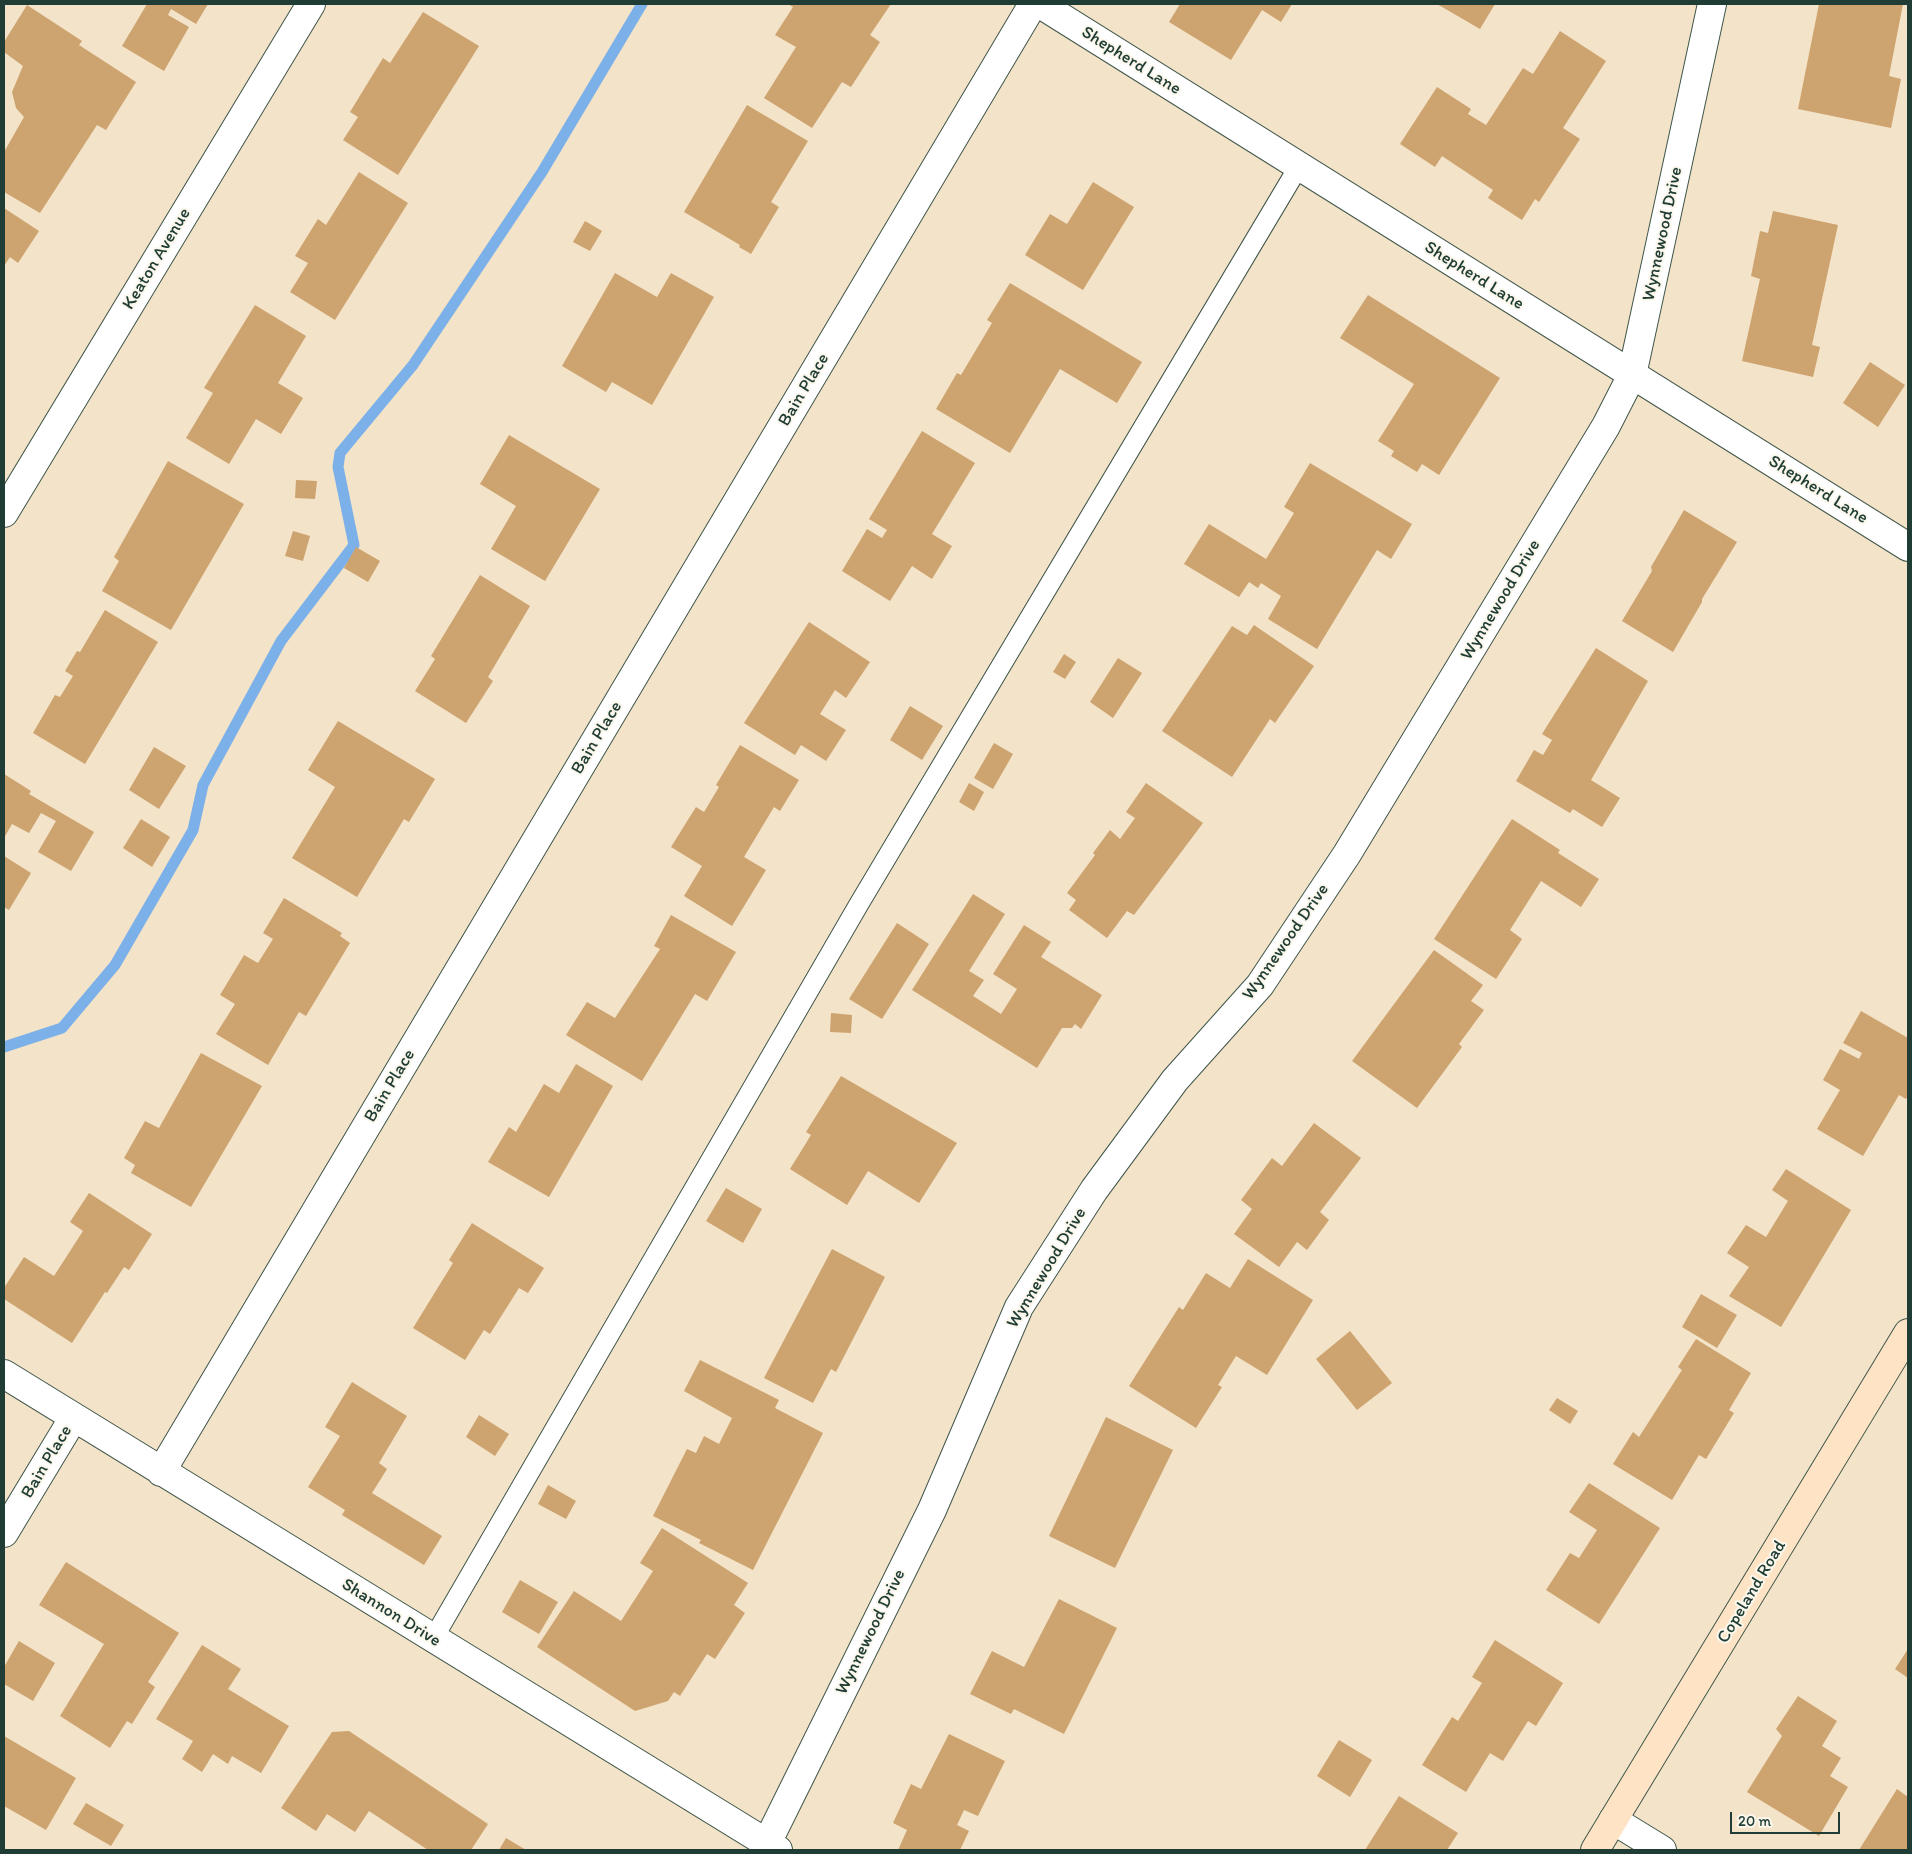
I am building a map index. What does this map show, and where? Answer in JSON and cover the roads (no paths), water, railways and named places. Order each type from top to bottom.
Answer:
[{"type":"street","name":"Keaton Avenue","points":[[4,513],[311,4]]},
{"type":"street","name":"Bain Place","points":[[161,1472],[1033,4]]},
{"type":"street","name":"Shepherd Lane","points":[[1040,4],[1908,546]]},
{"type":"street","name":"Wynnewood Drive","points":[[773,1847],[932,1510],[1019,1307],[1094,1190],[1175,1080],[1260,984],[1342,862],[1606,426],[1632,375],[1712,4]]},
{"type":"street","name":"Copeland Road","points":[[1595,1850],[1908,1333]]},
{"type":"street","name":"Shannon Drive","points":[[4,1374],[773,1847]]},
{"type":"street","name":"Bain Place","points":[[4,1533],[74,1418]]},
{"type":"street","points":[[1613,1820],[1662,1850]]},
{"type":"lane","points":[[433,1639],[859,904],[1299,166]]},
{"type":"waterway","points":[[4,1047],[62,1028],[115,965],[193,830],[203,785],[281,641],[354,545],[338,467],[340,453],[413,365],[542,172],[642,4]]}]
